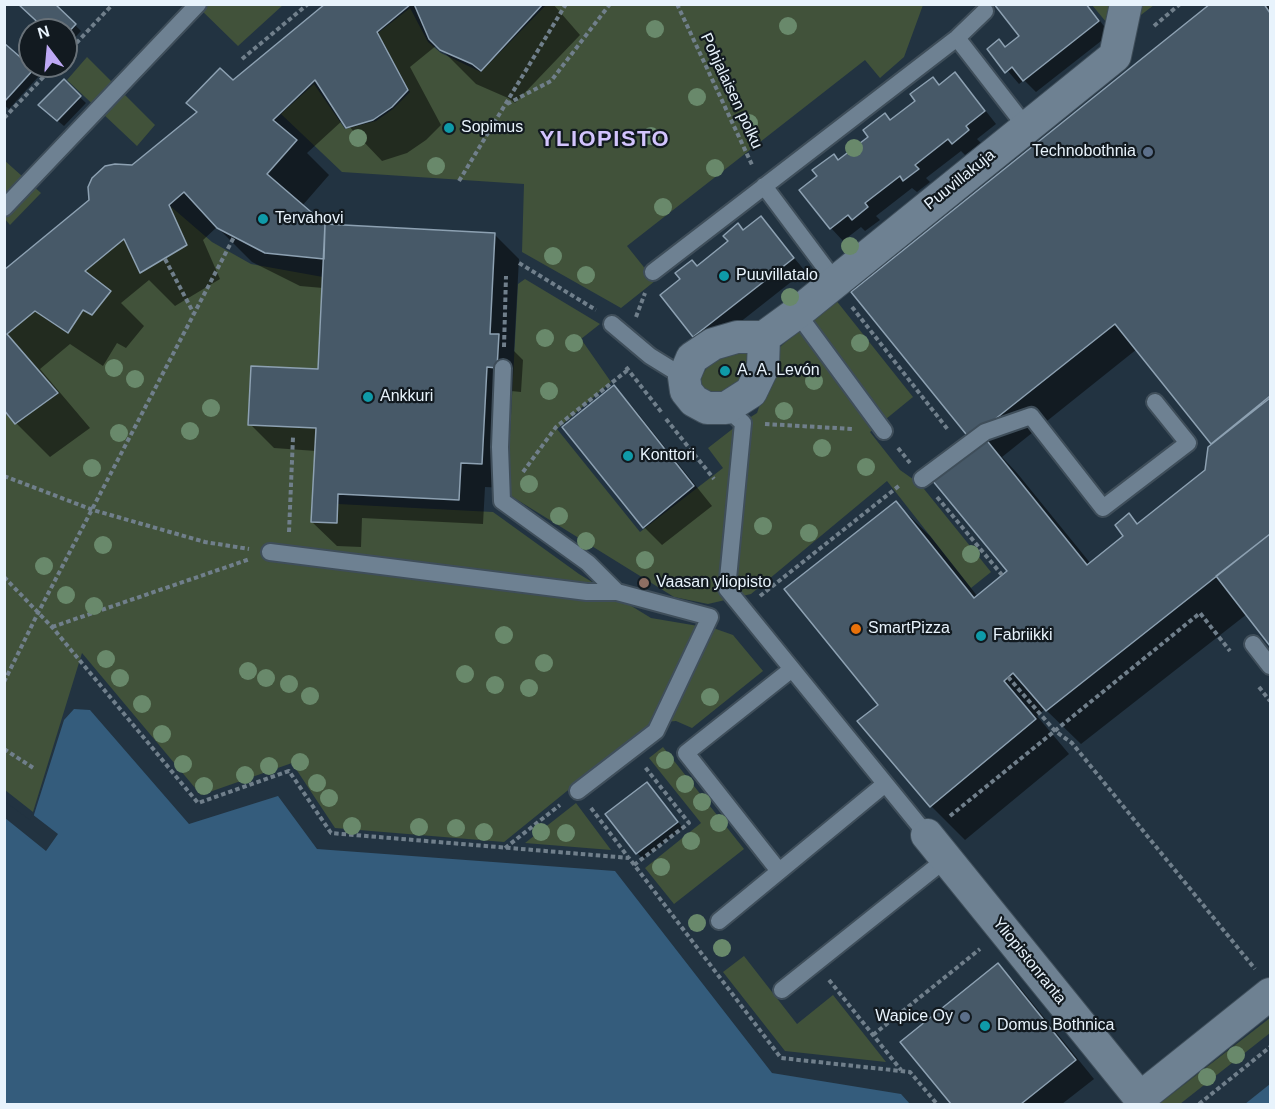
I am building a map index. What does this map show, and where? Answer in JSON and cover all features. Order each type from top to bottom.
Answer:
[{"type":"street","name":"Puuvillakuja","points":[[764,337],[797,313],[1115,56],[1126,4]]},
{"type":"street","points":[[737,337],[764,337],[763,367],[751,392],[734,416],[707,408],[694,401],[686,391],[684,377],[692,358],[713,344],[737,337]]},
{"type":"street","name":"Yliopistonranta","points":[[927,835],[1140,1098],[1263,982]]},
{"type":"lane","points":[[4,208],[198,4]]},
{"type":"lane","points":[[653,272],[957,38],[985,11]]},
{"type":"lane","points":[[957,38],[1026,127]]},
{"type":"lane","points":[[764,186],[835,281]]},
{"type":"lane","points":[[797,313],[884,430]]},
{"type":"lane","points":[[612,324],[650,356],[684,377]]},
{"type":"lane","points":[[503,368],[500,447],[502,501],[588,563],[616,592]]},
{"type":"lane","points":[[922,479],[985,432],[1031,416],[1103,508],[1188,443],[1155,402]]},
{"type":"lane","points":[[734,416],[727,589],[927,835]]},
{"type":"lane","points":[[270,552],[587,592],[616,592],[710,617],[656,730],[578,791]]},
{"type":"lane","points":[[1253,644],[1270,666]]},
{"type":"lane","points":[[779,871],[686,753],[792,669]]},
{"type":"lane","points":[[720,921],[885,784]]},
{"type":"lane","points":[[782,990],[946,859]]},
{"type":"path","points":[[78,41],[113,4]]},
{"type":"path","points":[[242,59],[308,4]]},
{"type":"path","points":[[459,181],[566,4]]},
{"type":"path","points":[[507,104],[551,81],[610,4]]},
{"type":"path","name":"Pohjalaisen polku","points":[[677,4],[759,180],[764,186]]},
{"type":"path","points":[[4,118],[42,78]]},
{"type":"path","points":[[4,682],[234,237]]},
{"type":"path","points":[[165,259],[194,315]]},
{"type":"path","points":[[519,263],[607,317],[612,324]]},
{"type":"path","points":[[629,338],[653,272]]},
{"type":"path","points":[[503,368],[506,276]]},
{"type":"path","points":[[835,281],[846,300],[962,448]]},
{"type":"path","points":[[502,501],[556,427],[628,370],[650,356]]},
{"type":"path","points":[[622,361],[706,469]]},
{"type":"path","points":[[734,416],[884,430],[922,479]]},
{"type":"path","points":[[288,554],[293,437]]},
{"type":"path","points":[[4,476],[93,510],[205,542],[270,552]]},
{"type":"path","points":[[744,609],[899,487]]},
{"type":"path","points":[[944,505],[1002,575]]},
{"type":"path","points":[[52,627],[270,552]]},
{"type":"path","points":[[4,577],[52,627],[198,803],[289,771],[331,833],[629,858]]},
{"type":"path","points":[[927,835],[1200,613],[1236,658]]},
{"type":"path","points":[[1008,677],[1055,731],[1072,743],[1263,982]]},
{"type":"path","points":[[4,749],[35,769]]},
{"type":"path","points":[[632,750],[689,823],[634,865]]},
{"type":"path","points":[[505,848],[578,791],[781,1058],[910,1072],[937,1104]]},
{"type":"path","points":[[873,1035],[989,942]]},
{"type":"path","points":[[816,963],[901,1071]]},
{"type":"path","points":[[1198,1104],[1270,1047]]},
{"type":"green space","points":[[196,5],[283,5],[238,46]]},
{"type":"green space","points":[[546,5],[923,5],[904,57],[880,78],[865,60],[627,246],[655,281],[621,308],[522,252],[524,184],[342,172],[281,114],[314,84],[345,129],[376,121],[393,109],[410,92],[378,33],[410,8],[428,42],[441,53],[481,72]]},
{"type":"green space","points":[[1092,5],[1154,5],[1116,34]]},
{"type":"green space","points":[[87,57],[155,125],[137,146],[67,80],[78,78],[78,67]]},
{"type":"green space","points":[[4,160],[41,193],[10,225],[5,219]]},
{"type":"green space","points":[[169,205],[212,242],[251,264],[323,277],[318,369],[251,366],[248,424],[316,428],[311,522],[336,523],[338,504],[493,512],[579,574],[651,618],[716,629],[733,635],[763,671],[692,728],[676,721],[651,723],[504,842],[335,828],[292,763],[201,795],[82,653],[33,812],[5,790],[4,412],[16,424],[7,334],[35,311],[68,333],[83,310],[92,315],[111,291],[85,271],[124,239],[140,273],[187,245]]},
{"type":"green space","points":[[525,279],[600,324],[581,339],[611,382],[557,429],[640,532],[723,468],[708,448],[757,413],[780,347],[835,299],[913,397],[870,432],[900,470],[920,484],[991,572],[971,588],[887,481],[751,594],[708,604],[674,597],[511,496],[509,453],[518,284]]},
{"type":"green space","points":[[751,349],[752,369],[735,387],[711,397],[697,382],[716,355]]},
{"type":"green space","points":[[663,747],[744,849],[674,904],[645,868],[701,823],[649,758]]},
{"type":"green space","points":[[576,803],[611,850],[525,843]]},
{"type":"green space","points":[[744,956],[797,1024],[833,995],[886,1062],[785,1051],[723,972]]},
{"type":"green space","points":[[1270,1018],[1270,1033],[1180,1104],[1159,1104]]},
{"type":"water","points":[[74,709],[90,710],[189,824],[278,796],[317,849],[615,871],[772,1073],[901,1094],[910,1104],[5,1104],[4,804],[31,824],[64,720]]},
{"type":"water","points":[[1270,1084],[1270,1104],[1245,1104]]},
{"type":"pier","points":[[4,801],[30,820],[32,814],[58,834],[46,851],[5,818]]},
{"type":"building","points":[[18,4],[55,4],[70,18],[33,18]]},
{"type":"building","name":"Tervahovi","points":[[325,4],[411,4],[377,32],[408,90],[392,107],[373,120],[346,128],[315,80],[273,120],[297,140],[267,174],[325,224],[324,259],[265,253],[217,228],[184,192],[169,205],[187,245],[140,273],[124,239],[85,271],[111,291],[92,315],[83,310],[68,333],[35,311],[7,334],[58,393],[15,424],[4,410],[4,270],[89,200],[88,187],[92,178],[105,166],[132,165],[197,112],[186,103],[220,68],[233,80]]},
{"type":"building","points":[[414,4],[543,4],[481,71],[472,64],[440,50],[429,39]]},
{"type":"building","points":[[994,4],[1086,4],[1099,21],[1023,81],[1012,67],[1005,73],[987,49],[999,39],[1005,47],[1019,36]]},
{"type":"building","name":"Technobothnia","points":[[1210,4],[1264,4],[1270,13],[1270,396],[1211,444],[1115,324],[970,439],[851,292]]},
{"type":"building","points":[[4,43],[18,55],[18,78],[26,78],[4,102]]},
{"type":"building","points":[[955,72],[985,111],[966,126],[969,130],[952,144],[948,139],[915,165],[919,169],[903,181],[900,176],[865,203],[868,207],[852,220],[848,215],[830,229],[799,190],[817,176],[812,170],[834,154],[838,160],[868,137],[863,130],[885,113],[890,120],[915,101],[910,94],[933,77],[939,85]]},
{"type":"building","points":[[64,79],[81,96],[57,121],[38,105]]},
{"type":"building","name":"Puuvillatalo","points":[[761,216],[794,258],[693,337],[660,295],[680,279],[675,273],[692,260],[697,266],[728,241],[723,236],[738,223],[743,230]]},
{"type":"building","name":"Ankkuri","points":[[325,224],[495,233],[490,334],[499,334],[497,368],[487,367],[482,464],[461,463],[459,500],[338,494],[337,523],[311,522],[316,428],[248,425],[251,366],[318,369]]},
{"type":"building","name":"Konttori","points":[[614,385],[694,486],[643,528],[562,427]]},
{"type":"building","name":"Fabriikki","points":[[1270,398],[1270,534],[1046,711],[1013,673],[1004,681],[1036,719],[930,807],[857,721],[878,705],[784,589],[896,501],[974,598],[1007,571],[932,480],[984,437],[1087,565],[1123,536],[1115,525],[1129,513],[1137,524],[1205,470],[1208,447]]},
{"type":"building","points":[[1270,534],[1270,646],[1216,576]]},
{"type":"building","points":[[647,782],[678,822],[636,854],[605,814]]},
{"type":"building","name":"Domus Bothnica","points":[[998,963],[1076,1060],[1021,1104],[951,1104],[900,1042]]},
{"type":"place","name":"Sopimus","points":[[449,128]]},
{"type":"place","name":"Technobothnia","points":[[1148,152]]},
{"type":"place","name":"Tervahovi","points":[[263,219]]},
{"type":"place","name":"Puuvillatalo","points":[[724,276]]},
{"type":"place","name":"A. A. Levón","points":[[725,371]]},
{"type":"place","name":"Ankkuri","points":[[368,397]]},
{"type":"place","name":"Konttori","points":[[628,456]]},
{"type":"place","name":"Vaasan yliopisto","points":[[644,583]]},
{"type":"place","name":"SmartPizza","points":[[856,629]]},
{"type":"place","name":"Fabriikki","points":[[981,636]]},
{"type":"place","name":"Wapice Oy","points":[[965,1017]]},
{"type":"place","name":"Domus Bothnica","points":[[985,1026]]},
{"type":"district","name":"YLIOPISTO","points":[[605,140]]}]
